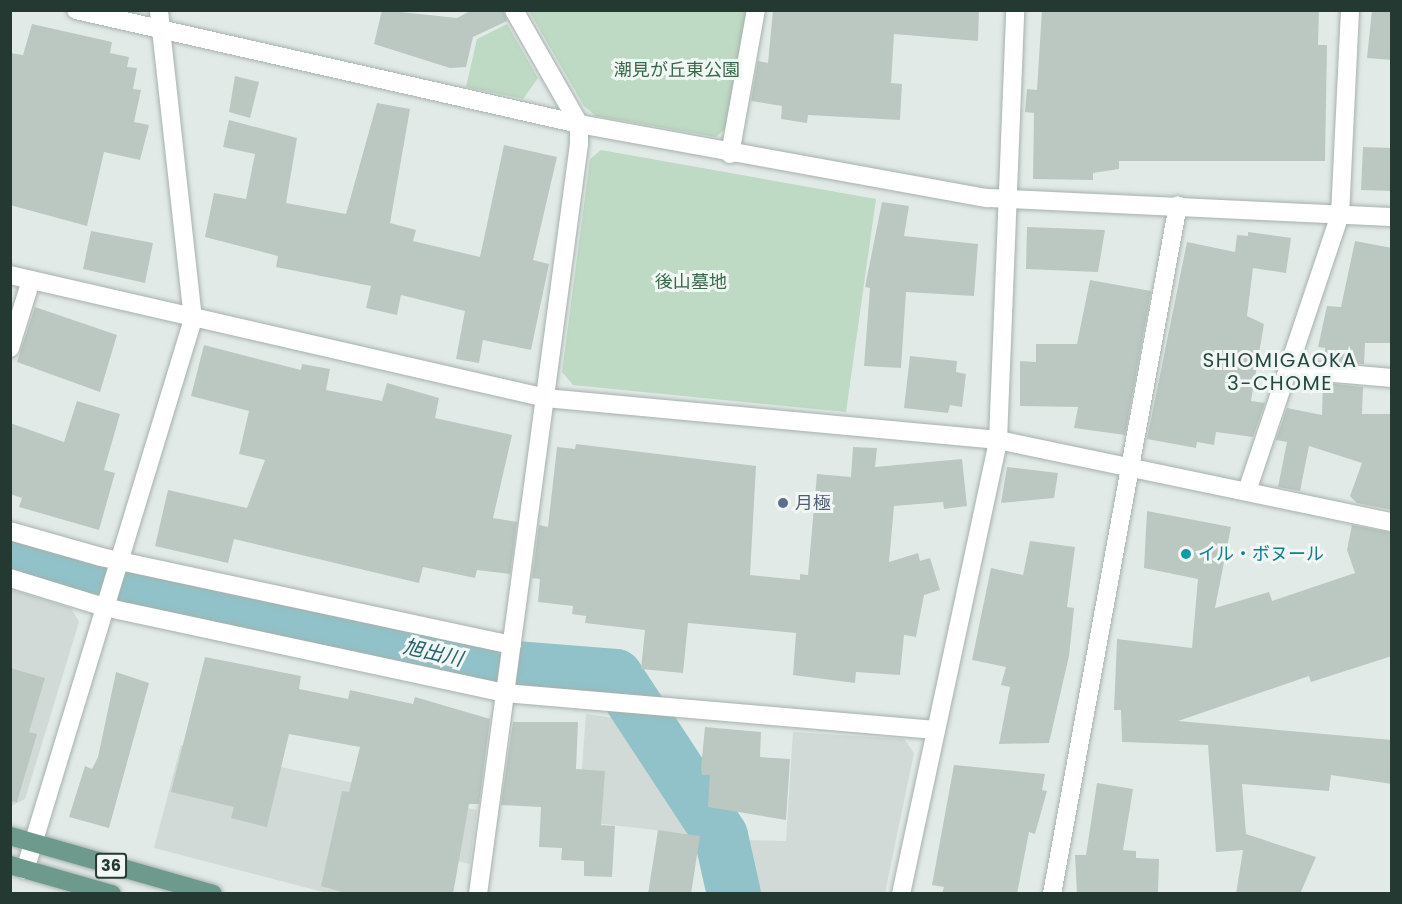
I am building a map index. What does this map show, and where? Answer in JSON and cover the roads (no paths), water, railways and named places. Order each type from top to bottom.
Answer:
[{"type":"main road","name":"36","points":[[10,836],[213,894]]},
{"type":"main road","name":"36","points":[[18,867],[112,894]]},
{"type":"street","points":[[76,10],[579,124],[730,154],[1007,200],[1178,205],[1392,217]]},
{"type":"street","points":[[18,867],[34,843],[116,565],[193,319],[159,10]]},
{"type":"street","points":[[478,894],[546,398],[579,124],[514,10]]},
{"type":"street","points":[[730,154],[756,10]]},
{"type":"street","points":[[901,894],[998,440],[1014,10]]},
{"type":"street","points":[[1248,488],[1340,215],[1350,10]]},
{"type":"street","points":[[1052,894],[1178,205]]},
{"type":"street","points":[[10,275],[193,319],[546,398],[998,440],[1130,468],[1248,488],[1392,522]]},
{"type":"street","points":[[10,348],[31,280]]},
{"type":"street","points":[[1289,369],[1392,378]]},
{"type":"street","points":[[10,531],[116,565],[511,650]]},
{"type":"street","points":[[10,578],[506,686],[619,704],[935,730]]},
{"type":"waterway","name":"旭出川","points":[[10,551],[90,576],[492,666],[616,676],[721,836],[734,894]]},
{"type":"place","name":"月極","points":[[783,503]]},
{"type":"place","name":"イル・ボヌール","points":[[1186,554]]},
{"type":"district","name":"SHIOMIGAOKA 3-CHOME","points":[[1280,372]]},
{"type":"park label","name":"潮見が丘東公園","points":[[677,70]]},
{"type":"park label","name":"後山墓地","points":[[691,282]]}]
